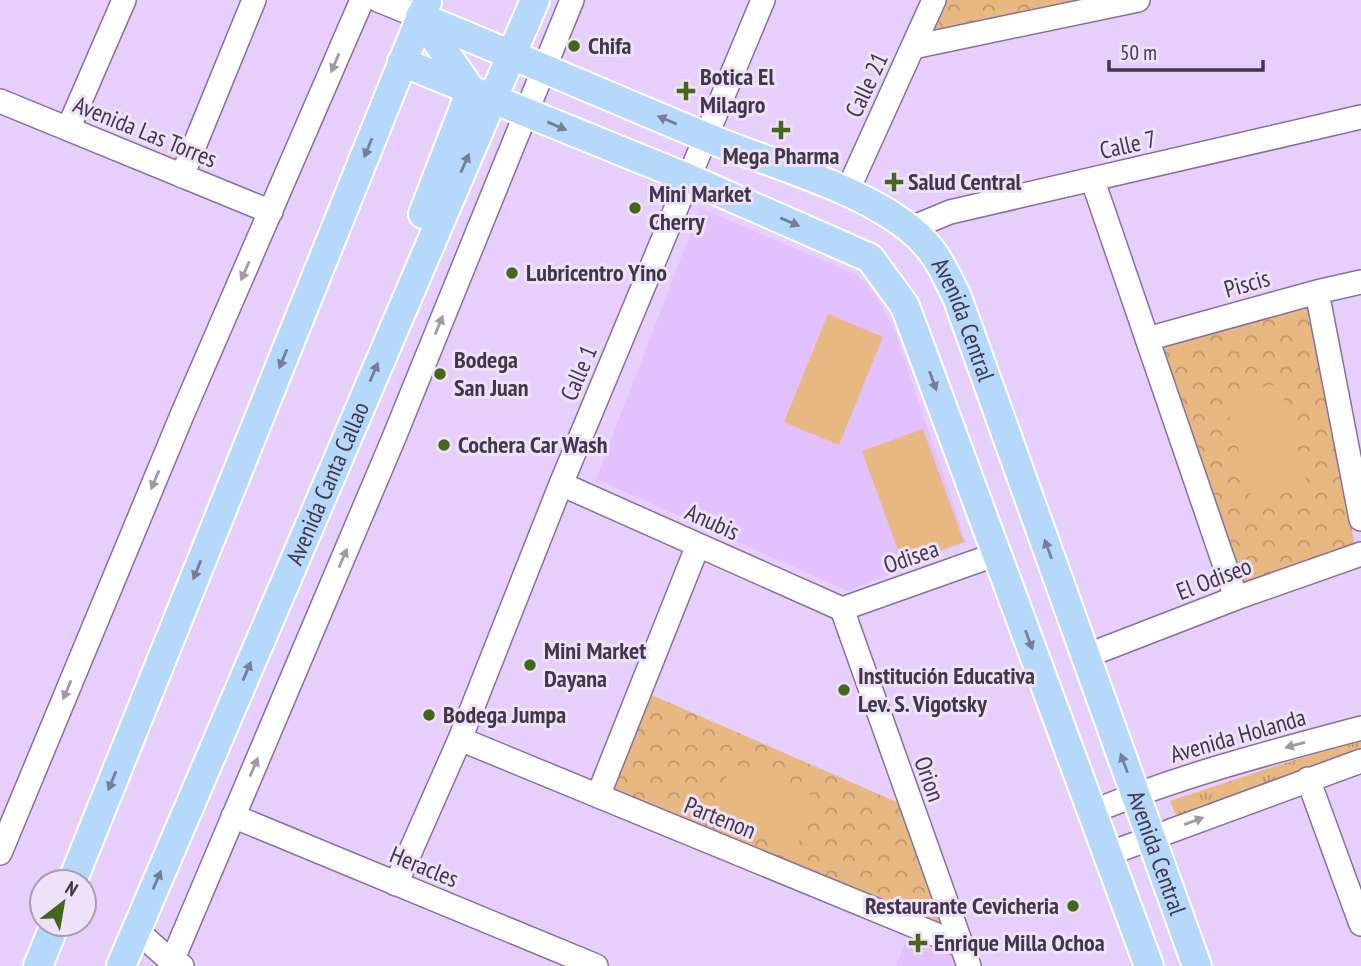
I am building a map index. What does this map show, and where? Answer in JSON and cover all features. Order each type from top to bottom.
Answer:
[{"type":"main road","name":"Avenida Canta Callao","points":[[121,966],[421,261],[482,95],[513,55],[535,0]]},
{"type":"main road","name":"Avenida Central","points":[[424,9],[513,55],[706,137],[846,192],[877,207],[909,229],[936,253],[957,297],[1197,966]]},
{"type":"main road","points":[[78,868],[424,9]]},
{"type":"main road","points":[[424,9],[482,95]]},
{"type":"main road","name":"Avenida Central","points":[[402,62],[690,179],[870,258],[905,306],[1149,966]]},
{"type":"main road","points":[[38,966],[49,938]]},
{"type":"street","points":[[68,129],[124,0]]},
{"type":"street","points":[[182,176],[254,0]]},
{"type":"street","points":[[0,853],[182,415],[362,0]]},
{"type":"street","name":"Avenida Central","points":[[378,0],[424,9]]},
{"type":"street","name":"Avenida Canta Callao","points":[[175,965],[233,817],[393,440],[572,0]]},
{"type":"street","name":"Calle 1","points":[[396,884],[460,739],[561,484],[763,0]]},
{"type":"street","name":"Calle 21","points":[[846,192],[934,0]]},
{"type":"street","points":[[914,47],[1138,0]]},
{"type":"street","name":"Avenida Las Torres","points":[[0,101],[271,212]]},
{"type":"street","name":"Calle 7","points":[[909,229],[950,212],[1361,117]]},
{"type":"street","points":[[1093,181],[1236,598]]},
{"type":"street","name":"Piscis","points":[[1147,339],[1361,282]]},
{"type":"street","points":[[1317,292],[1361,519]]},
{"type":"street","name":"Anubis","points":[[561,484],[842,609]]},
{"type":"street","points":[[598,796],[698,545]]},
{"type":"street","name":"Odisea","points":[[842,609],[997,554]]},
{"type":"street","name":"El Odiseo","points":[[1086,656],[1236,598],[1361,554]]},
{"type":"street","name":"Orion","points":[[842,609],[965,955]]},
{"type":"street","name":"Avenida Holanda","points":[[1092,812],[1135,794],[1285,748],[1361,728]]},
{"type":"street","name":"Partenon","points":[[460,739],[965,955]]},
{"type":"street","points":[[1108,854],[1361,761]]},
{"type":"street","points":[[1308,779],[1361,924]]},
{"type":"street","name":"Heracles","points":[[233,817],[596,966]]},
{"type":"street","points":[[136,930],[175,965]]},
{"type":"shaded area","points":[[700,208],[858,275],[874,293],[894,328],[966,542],[848,591],[596,479]]},
{"type":"shaded area","name":"Enrique Milla Ochoa","points":[[909,934],[952,953],[957,966],[896,966]]},
{"type":"green space","points":[[947,0],[1082,0],[933,33]]},
{"type":"green space","points":[[1310,305],[1355,546],[1240,587],[1159,347]]},
{"type":"green space","points":[[828,314],[883,337],[839,445],[784,422]]},
{"type":"green space","points":[[1280,383],[1308,487],[1253,502],[1224,397]]},
{"type":"green space","points":[[923,429],[964,542],[903,564],[862,451]]},
{"type":"green space","points":[[647,693],[899,803],[945,929],[608,789]]},
{"type":"green space","points":[[1361,738],[1361,755],[1176,815],[1170,801]]},
{"type":"green space","points":[[733,763],[817,797],[795,851],[711,816]]},
{"type":"place","name":"Chifa","points":[[574,46]]},
{"type":"place","name":"Botica El Milagro","points":[[686,91]]},
{"type":"place","name":"Mega Pharma","points":[[781,130]]},
{"type":"place","name":"Salud Central","points":[[894,182]]},
{"type":"place","name":"Mini Market Cherry","points":[[635,208]]},
{"type":"place","name":"Lubricentro Yino","points":[[512,273]]},
{"type":"place","name":"Bodega San Juan","points":[[440,374]]},
{"type":"place","name":"Cochera Car Wash","points":[[444,445]]},
{"type":"place","name":"Mini Market Dayana","points":[[530,665]]},
{"type":"place","name":"Institución Educativa Lev. S. Vigotsky","points":[[844,690]]},
{"type":"place","name":"Bodega Jumpa","points":[[429,715]]},
{"type":"place","name":"Restaurante Cevicheria","points":[[1073,906]]},
{"type":"place","name":"Enrique Milla Ochoa","points":[[918,943]]}]
